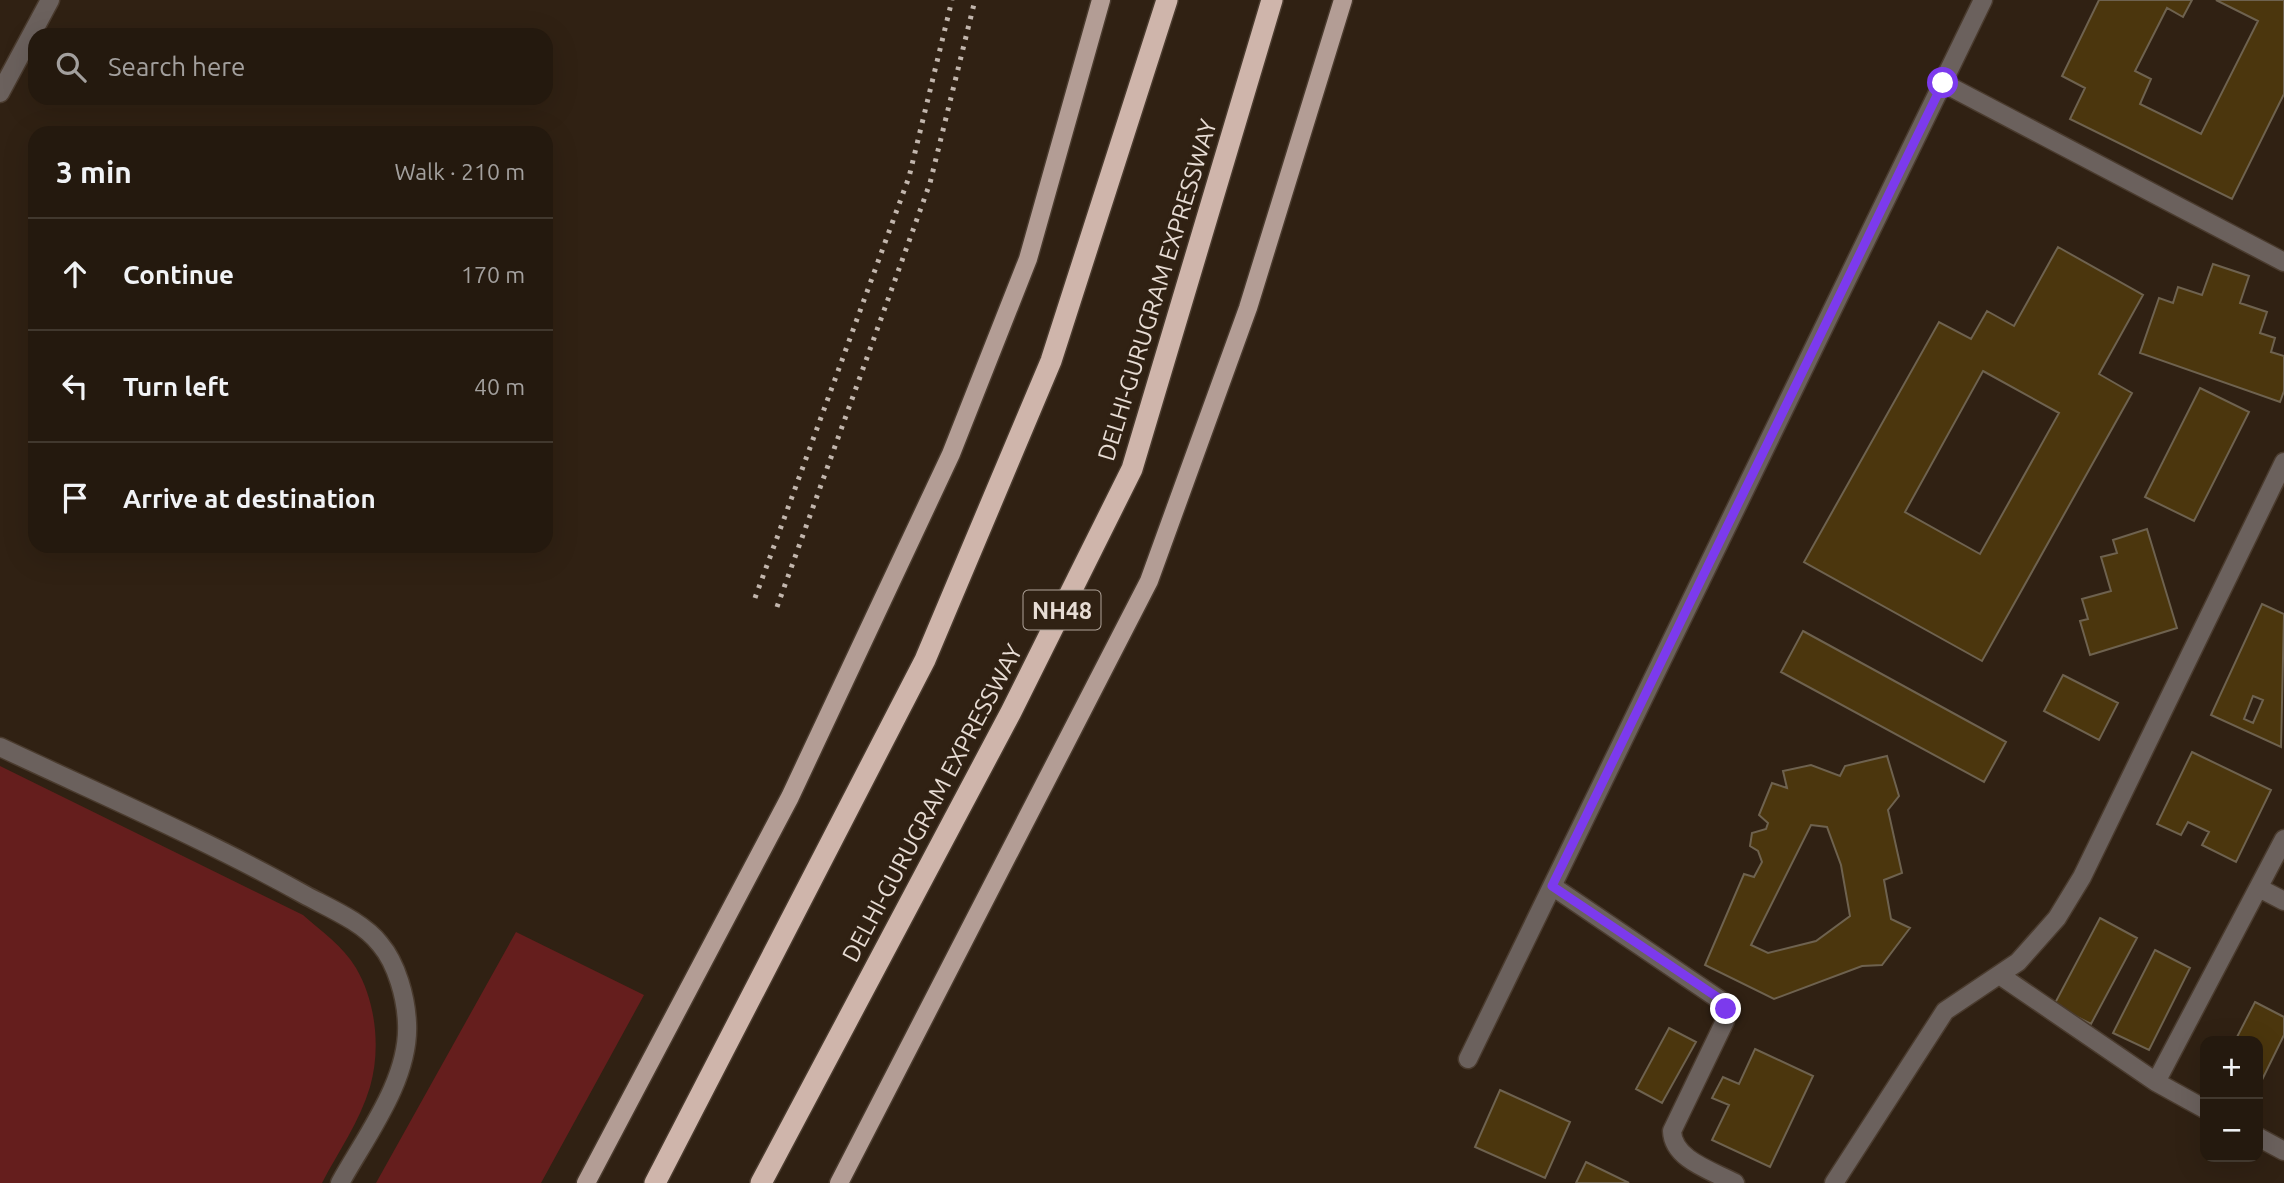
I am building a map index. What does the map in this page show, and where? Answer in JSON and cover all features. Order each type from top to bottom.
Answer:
[{"type":"highway","points":[[655,1183],[925,660],[1051,361],[1167,0]]},
{"type":"highway","name":"DELHI-GURUGRAM EXPRESSWAY","points":[[761,1183],[1011,712],[1132,469],[1272,0]]},
{"type":"main road","points":[[586,1183],[790,797],[951,454],[1028,259],[1101,0]]},
{"type":"main road","points":[[839,1183],[1149,581],[1248,308],[1343,0]]},
{"type":"street","points":[[35,28],[50,0]]},
{"type":"street","points":[[1468,1059],[1983,0]]},
{"type":"street","points":[[0,93],[28,41]]},
{"type":"street","points":[[1943,83],[2284,262]]},
{"type":"street","points":[[1834,1183],[1945,1011],[1961,997],[2001,976],[2057,918],[2082,877],[2277,492],[2284,462]]},
{"type":"street","points":[[0,747],[278,880],[358,926],[380,943],[403,996],[407,1025],[404,1050],[388,1095],[340,1183]]},
{"type":"street","points":[[2156,1082],[2284,839]]},
{"type":"street","points":[[1552,886],[1723,1002],[1725,1021],[1672,1131],[1672,1139],[1684,1156],[1735,1183]]},
{"type":"street","points":[[2259,887],[2284,901]]},
{"type":"street","points":[[2001,976],[2156,1082],[2200,1106]]},
{"type":"street","points":[[2263,1140],[2284,1151]]},
{"type":"shaded area","points":[[0,766],[303,915],[351,960],[363,981],[372,1011],[375,1057],[370,1087],[361,1112],[322,1183],[0,1183]]},
{"type":"shaded area","points":[[516,932],[644,995],[541,1183],[376,1183]]},
{"type":"building","points":[[2099,0],[2192,0],[2183,17],[2167,8],[2135,71],[2151,79],[2140,104],[2201,134],[2258,21],[2216,0],[2284,0],[2284,94],[2232,199],[2070,119],[2085,88],[2062,76]]},
{"type":"building","points":[[2058,247],[2143,295],[2099,374],[2132,393],[1982,661],[1804,562],[1939,322],[1971,339],[1987,311],[2014,326]],"holes":[[[1983,371],[2059,413],[1980,554],[1905,512]]]},
{"type":"building","points":[[2213,264],[2249,276],[2240,303],[2267,312],[2260,333],[2275,338],[2271,352],[2284,356],[2284,391],[2280,402],[2140,353],[2159,298],[2173,303],[2178,287],[2202,295]]},
{"type":"building","points":[[2200,388],[2249,412],[2194,521],[2145,497]]},
{"type":"building","points":[[2147,529],[2177,628],[2090,655],[2080,621],[2088,619],[2082,599],[2111,591],[2101,557],[2117,553],[2113,540]]},
{"type":"building","points":[[2262,604],[2284,614],[2281,747],[2211,715]],"holes":[[[2253,696],[2263,700],[2253,723],[2244,719]]]},
{"type":"building","points":[[1803,631],[2006,742],[1984,782],[1781,672]]},
{"type":"building","points":[[2063,675],[2118,703],[2099,740],[2044,711]]},
{"type":"building","points":[[2192,752],[2271,790],[2236,862],[2202,845],[2209,832],[2188,822],[2181,835],[2157,824]]},
{"type":"building","points":[[1887,756],[1899,796],[1888,810],[1902,873],[1884,880],[1891,919],[1910,928],[1882,965],[1862,966],[1774,999],[1705,965],[1744,874],[1754,877],[1762,862],[1758,851],[1750,846],[1752,833],[1766,829],[1768,823],[1759,815],[1772,783],[1787,788],[1783,771],[1811,765],[1840,776],[1845,766]],"holes":[[[1811,825],[1827,827],[1841,865],[1850,916],[1816,941],[1768,953],[1751,945]]]},
{"type":"building","points":[[2100,918],[2137,938],[2091,1024],[2054,1005]]},
{"type":"building","points":[[2155,950],[2190,968],[2149,1050],[2113,1033]]},
{"type":"building","points":[[2255,1002],[2284,1017],[2284,1035],[2263,1078],[2263,1036],[2238,1036]]},
{"type":"building","points":[[1669,1028],[1696,1042],[1662,1103],[1636,1089]]},
{"type":"building","points":[[1755,1049],[1813,1076],[1770,1167],[1712,1140],[1729,1105],[1712,1098],[1723,1077],[1739,1084]]},
{"type":"building","points":[[1500,1090],[1570,1122],[1545,1178],[1475,1147]]},
{"type":"building","points":[[1586,1162],[1629,1183],[1576,1183]]},
{"type":"railway","points":[[755,598],[909,177],[952,0]]},
{"type":"railway","points":[[777,607],[930,183],[975,0]]},
{"type":"route","points":[[1726,1009],[1720,999],[1552,886],[1943,83]]}]
